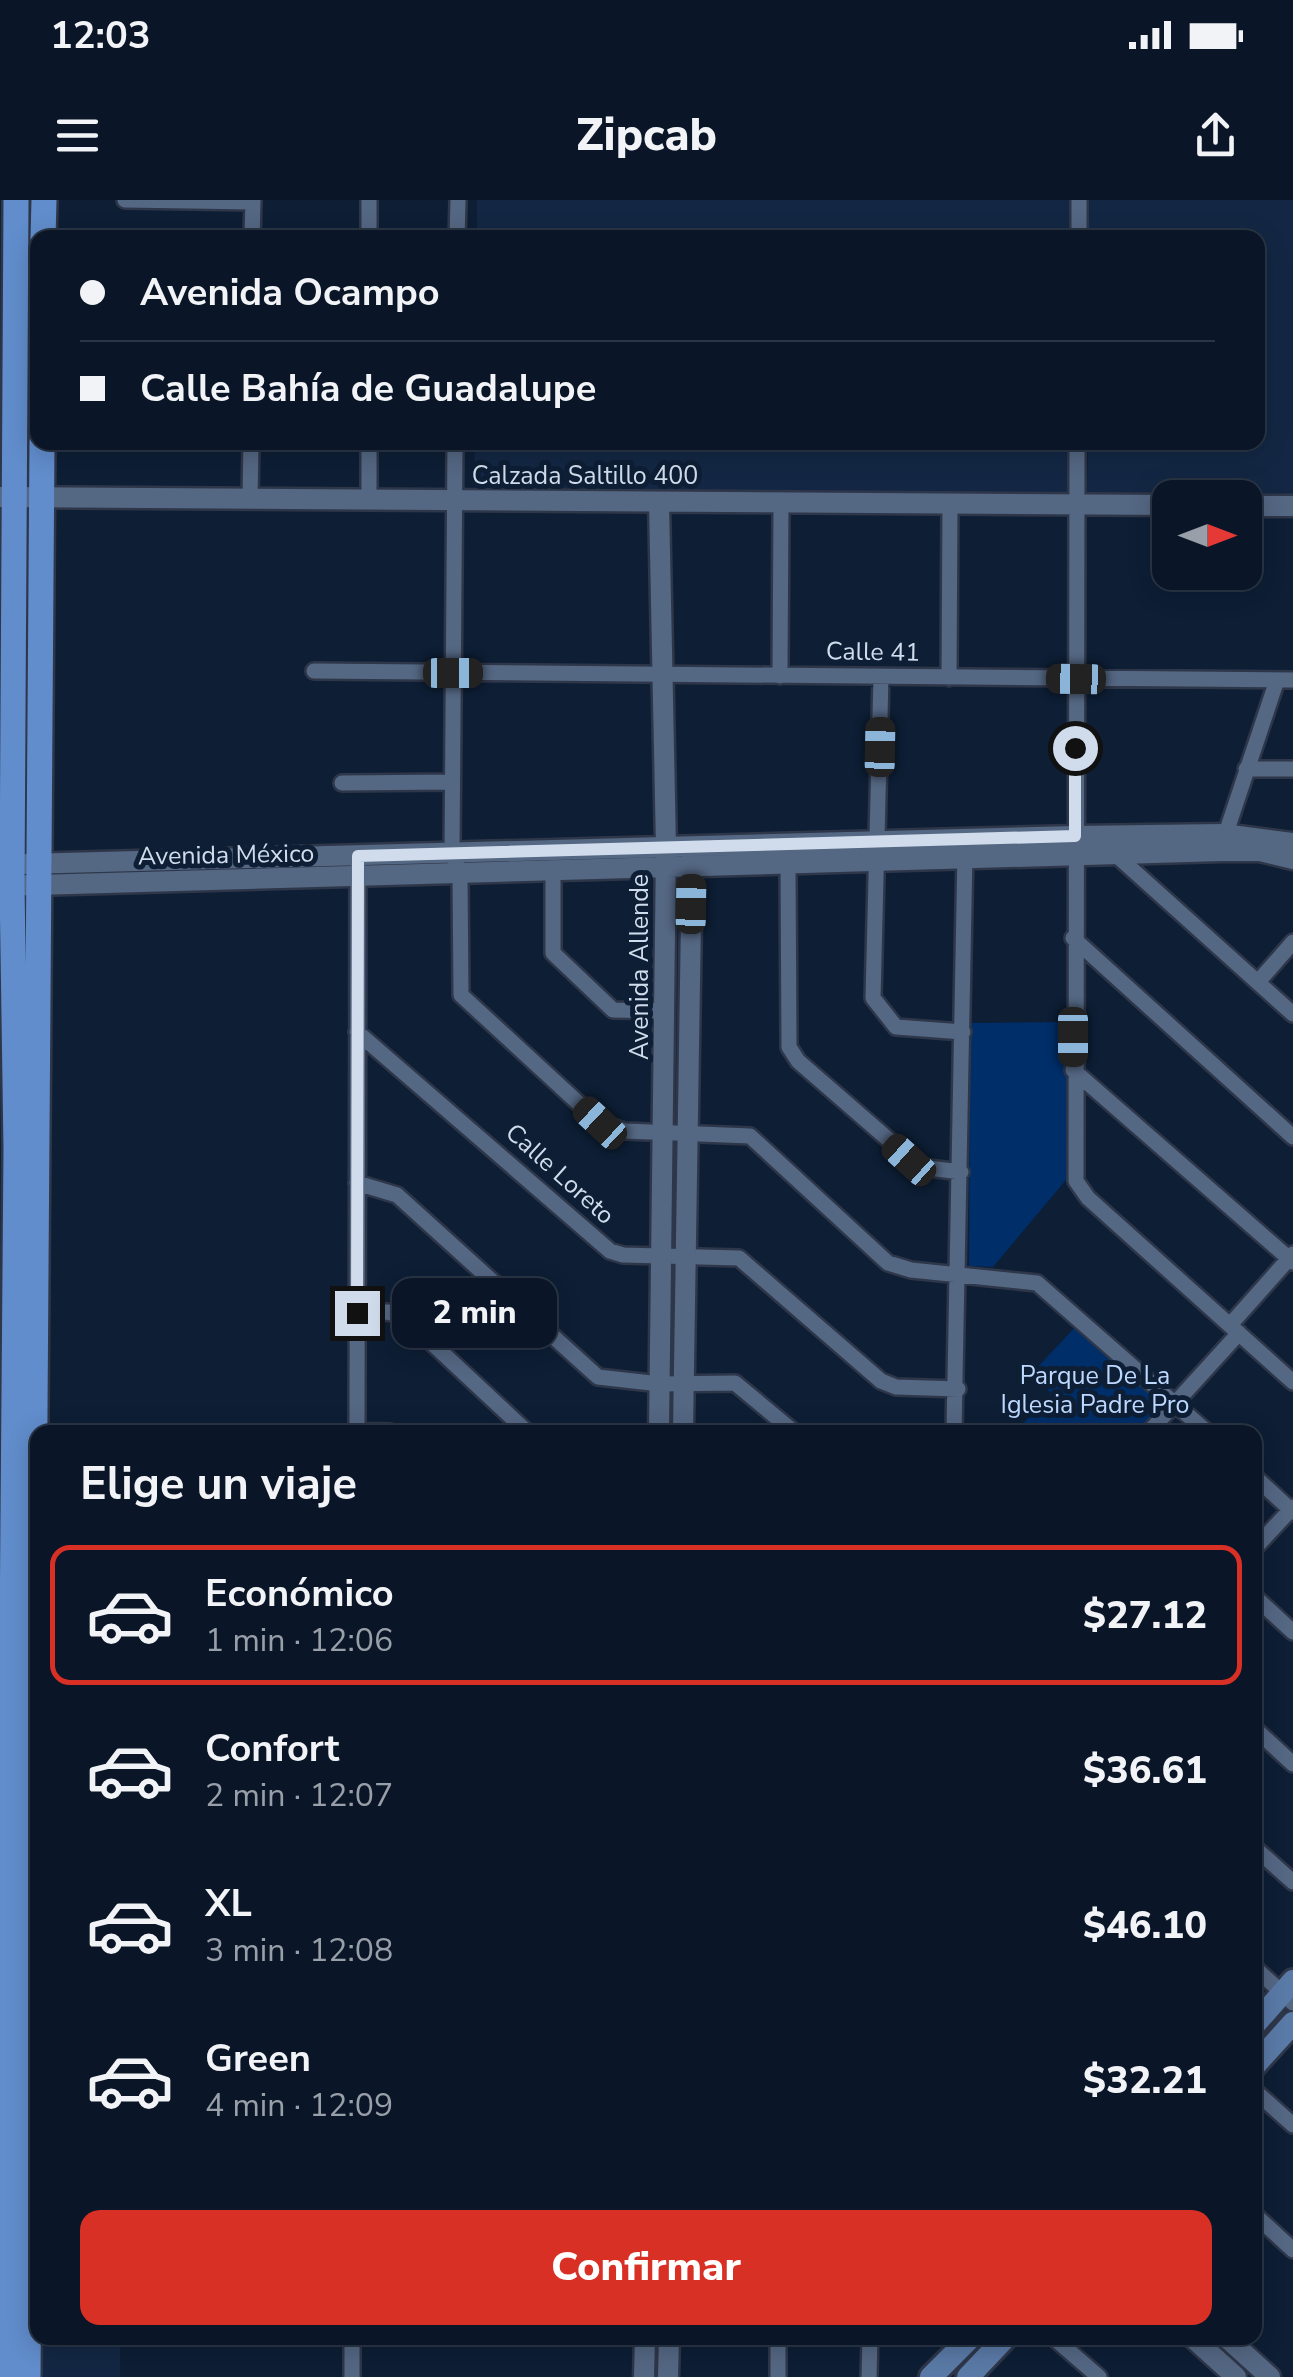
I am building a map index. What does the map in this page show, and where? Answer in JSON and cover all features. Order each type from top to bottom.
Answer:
[{"type":"main road","points":[[16,200],[7,497],[8,1106],[16,1148],[26,1173],[38,1180]]},
{"type":"main road","points":[[43,230],[44,200]]},
{"type":"main road","points":[[36,1425],[42,450]]},
{"type":"main road","points":[[16,1148],[5,1506],[5,1830],[20,1958]]},
{"type":"main road","points":[[5,1506],[30,1497]]},
{"type":"main road","points":[[5,1506],[23,1530],[24,1587],[30,1605]]},
{"type":"main road","points":[[6,2377],[18,2218],[20,1958],[30,1714]]},
{"type":"main road","points":[[1262,2018],[1290,1992]]},
{"type":"main road","points":[[1262,2057],[1293,2023]]},
{"type":"main road","points":[[18,2218],[28,2377]]},
{"type":"main road","points":[[931,2377],[963,2345]]},
{"type":"main road","points":[[968,2377],[998,2345]]},
{"type":"street","points":[[125,200],[253,201],[252,230]]},
{"type":"street","points":[[369,200],[369,230]]},
{"type":"street","points":[[457,230],[458,200]]},
{"type":"street","points":[[1079,200],[1079,230]]},
{"type":"street","points":[[250,450],[250,499]]},
{"type":"street","points":[[369,450],[369,500]]},
{"type":"street","points":[[455,450],[452,782],[461,995],[600,1123],[624,1131],[750,1136],[888,1263],[911,1270],[960,1272],[1037,1283],[1200,1425]]},
{"type":"street","points":[[1077,450],[1072,1167],[1081,1190],[1293,1382]]},
{"type":"street","name":"Calzada Saltillo 400","points":[[7,497],[1152,505]]},
{"type":"street","name":"Avenida Allende","points":[[659,502],[666,857],[659,1425]]},
{"type":"street","points":[[780,676],[781,503]]},
{"type":"street","points":[[950,504],[950,678]]},
{"type":"street","points":[[1262,506],[1293,506]]},
{"type":"street","name":"Calle 41","points":[[314,671],[1285,680]]},
{"type":"street","points":[[881,677],[873,998],[886,1020],[906,1031],[963,1032]]},
{"type":"street","points":[[1223,843],[1246,768],[1285,680]]},
{"type":"street","points":[[1246,768],[1293,769]]},
{"type":"street","points":[[342,784],[452,782]]},
{"type":"street","name":"Avenida México","points":[[1075,845],[1115,854],[1223,843],[1293,859]]},
{"type":"street","name":"Avenida México","points":[[6,875],[1075,845],[1293,843]]},
{"type":"street","points":[[955,1425],[965,849]]},
{"type":"street","name":"Avenida México","points":[[692,857],[788,864],[878,852]]},
{"type":"street","points":[[1115,854],[1293,1014]]},
{"type":"street","name":"Avenida México","points":[[456,863],[553,870],[666,857]]},
{"type":"street","name":"Avenida Allende","points":[[683,1425],[692,857]]},
{"type":"street","points":[[788,864],[789,1048],[909,1160],[932,1171],[961,1172]]},
{"type":"street","points":[[356,1425],[358,866]]},
{"type":"street","points":[[553,870],[554,953],[613,1010],[665,1011]]},
{"type":"street","points":[[1073,938],[1293,1137]]},
{"type":"street","points":[[1258,982],[1293,942]]},
{"type":"street","name":"Calle Loreto","points":[[357,1032],[459,1116],[596,1242],[623,1256],[728,1256],[752,1264],[882,1380],[896,1386],[958,1389]]},
{"type":"street","points":[[1073,1070],[1292,1258],[1156,1425]]},
{"type":"street","points":[[357,1183],[398,1194],[588,1370],[611,1380],[660,1384],[736,1382],[786,1425]]},
{"type":"street","points":[[357,1313],[388,1312],[404,1317],[520,1425]]},
{"type":"street","points":[[1262,1483],[1292,1509],[1262,1541]]},
{"type":"street","points":[[1262,1604],[1293,1632]]},
{"type":"street","points":[[1262,1735],[1293,1764]]},
{"type":"street","points":[[1262,1854],[1293,1882]]},
{"type":"street","points":[[1262,1973],[1290,1992]]},
{"type":"street","points":[[1262,2097],[1293,2125]]},
{"type":"street","points":[[1262,2221],[1293,2250]]},
{"type":"street","points":[[352,2345],[352,2377]]},
{"type":"street","points":[[644,2345],[644,2377]]},
{"type":"street","points":[[668,2377],[669,2345]]},
{"type":"street","points":[[778,2345],[778,2377]]},
{"type":"street","points":[[869,2377],[870,2345]]},
{"type":"street","points":[[1062,2345],[1099,2377]]},
{"type":"street","points":[[1201,2345],[1236,2377]]},
{"type":"street","points":[[1235,2345],[1270,2377]]},
{"type":"shaded area","points":[[477,200],[1071,200],[1071,230],[477,230]]},
{"type":"shaded area","points":[[1089,200],[1293,200],[1293,495],[1262,495],[1262,480],[1152,480],[1152,494],[1087,494],[1088,450],[1265,450],[1265,230],[1089,230]]},
{"type":"shaded area","points":[[475,450],[1069,450],[1068,504],[474,498]]},
{"type":"shaded area","points":[[43,2345],[120,2345],[120,2377],[43,2377]]},
{"type":"green space","points":[[1072,1022],[1071,1174],[993,1267],[969,1266],[970,1023]]},
{"type":"green space","name":"Parque De La Iglesia Padre Pro","points":[[1080,1322],[1173,1403],[1153,1425],[1021,1425],[1051,1393],[1030,1375]]},
{"type":"route","points":[[357,1313],[358,856],[1075,836],[1075,748]]}]
